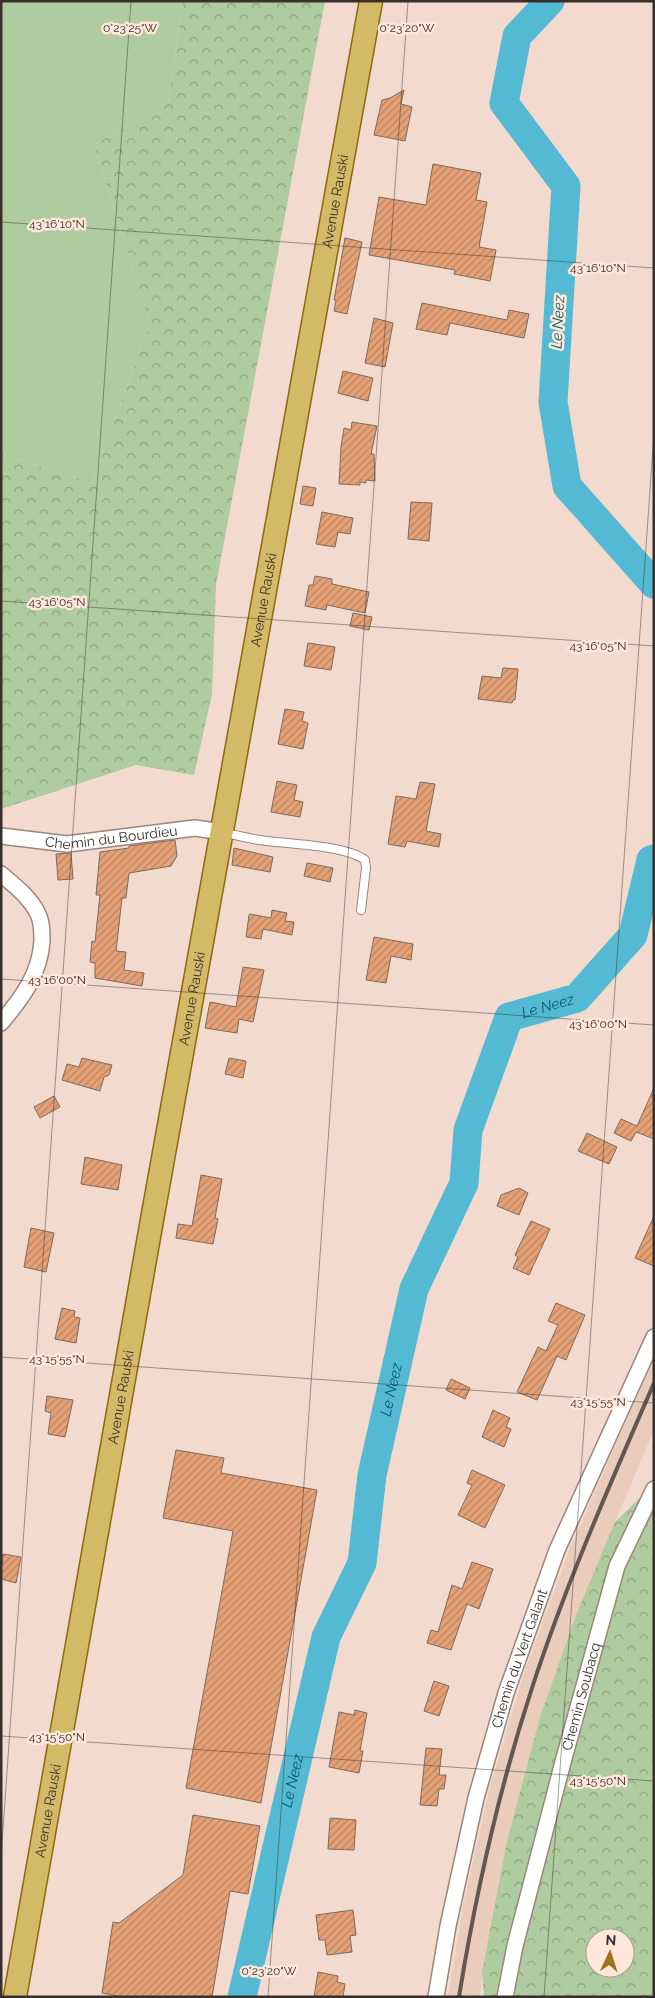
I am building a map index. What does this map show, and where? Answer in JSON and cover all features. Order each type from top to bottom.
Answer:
[{"type":"main road","name":"Avenue Rauski","points":[[16,1997],[146,1251],[372,1]]},
{"type":"street","name":"Chemin du Bourdieu","points":[[1,836],[66,844],[195,828],[222,832]]},
{"type":"street","points":[[1,874],[28,898],[38,914],[42,934],[38,968],[18,1002],[1,1023]]},
{"type":"street","name":"Chemin du Vert Galant","points":[[436,1997],[448,1926],[476,1798],[506,1693],[557,1550],[654,1337]]},
{"type":"street","name":"Chemin Soubacq","points":[[505,1997],[515,1946],[617,1566],[654,1489]]},
{"type":"lane","points":[[222,832],[259,840],[315,846],[358,854],[365,860],[366,868],[361,910]]},
{"type":"shaded area","points":[[654,1357],[654,1430],[577,1612],[540,1717],[507,1841],[479,1997],[448,1997],[464,1901],[490,1787],[524,1673],[569,1551]]},
{"type":"green space","points":[[1,1],[183,1],[168,103],[94,145],[150,323],[92,483],[1,454]]},
{"type":"green space","points":[[183,1],[325,1],[216,585],[212,694],[194,775],[136,765],[1,809],[1,454],[92,483],[150,323],[94,145],[168,103]]},
{"type":"green space","points":[[654,1484],[654,1997],[484,1997],[482,1972],[507,1841],[540,1717],[577,1612],[615,1522]]},
{"type":"building","points":[[404,90],[401,104],[412,107],[405,141],[374,135],[382,100]]},
{"type":"building","points":[[433,164],[481,173],[476,200],[487,202],[479,247],[496,250],[490,281],[454,274],[455,270],[369,255],[379,197],[426,205]]},
{"type":"building","points":[[345,238],[362,242],[347,314],[334,311],[336,300],[334,300]]},
{"type":"building","points":[[422,303],[507,320],[509,310],[529,314],[524,338],[450,323],[447,335],[416,329]]},
{"type":"building","points":[[374,318],[393,323],[385,367],[365,363]]},
{"type":"building","points":[[343,371],[373,378],[368,401],[338,393]]},
{"type":"building","points":[[352,422],[377,426],[371,454],[374,454],[375,481],[366,480],[366,483],[360,482],[360,485],[339,484],[344,428],[351,430]]},
{"type":"building","points":[[303,486],[316,488],[313,506],[300,504]]},
{"type":"building","points":[[411,502],[432,503],[429,541],[408,539]]},
{"type":"building","points":[[322,512],[353,518],[350,534],[338,532],[335,547],[316,544]]},
{"type":"building","points":[[315,576],[332,579],[332,584],[369,592],[365,613],[327,605],[326,610],[305,606],[309,585],[313,585]]},
{"type":"building","points":[[353,613],[372,617],[369,630],[350,626]]},
{"type":"building","points":[[308,643],[335,647],[331,670],[304,666]]},
{"type":"building","points":[[503,668],[518,669],[515,700],[512,703],[478,699],[482,676],[501,678]]},
{"type":"building","points":[[285,709],[304,712],[302,721],[308,723],[303,749],[278,744]]},
{"type":"building","points":[[277,781],[297,785],[294,800],[303,802],[300,817],[271,812]]},
{"type":"building","points":[[420,782],[435,784],[426,831],[441,834],[439,847],[407,841],[405,847],[388,844],[396,796],[416,799]]},
{"type":"building","points":[[175,840],[177,856],[171,866],[129,873],[126,898],[122,898],[116,951],[126,952],[124,970],[144,973],[142,986],[95,978],[95,963],[90,962],[92,941],[95,942],[100,895],[96,895],[100,852]]},
{"type":"building","points":[[234,848],[273,857],[270,872],[232,865]]},
{"type":"building","points":[[71,853],[73,879],[58,880],[56,854]]},
{"type":"building","points":[[307,863],[333,868],[330,882],[304,876]]},
{"type":"building","points":[[272,910],[287,913],[285,921],[294,922],[292,935],[263,929],[261,939],[246,937],[249,915],[271,918]]},
{"type":"building","points":[[374,937],[413,944],[411,960],[391,956],[386,983],[366,980]]},
{"type":"building","points":[[243,967],[264,970],[253,1022],[239,1019],[237,1033],[205,1028],[210,1002],[236,1007]]},
{"type":"building","points":[[82,1058],[112,1065],[109,1075],[104,1077],[100,1091],[62,1080],[67,1064],[79,1067]]},
{"type":"building","points":[[229,1058],[246,1061],[243,1078],[225,1074]]},
{"type":"building","points":[[654,1088],[654,1139],[636,1132],[631,1141],[614,1133],[621,1119],[637,1126]]},
{"type":"building","points":[[54,1096],[60,1107],[40,1118],[34,1107]]},
{"type":"building","points":[[587,1133],[617,1147],[609,1164],[578,1151]]},
{"type":"building","points":[[85,1157],[122,1165],[118,1190],[81,1184]]},
{"type":"building","points":[[201,1175],[222,1179],[215,1218],[218,1219],[213,1244],[176,1238],[178,1224],[192,1226]]},
{"type":"building","points":[[519,1188],[528,1193],[519,1215],[497,1206],[501,1195]]},
{"type":"building","points":[[654,1216],[654,1266],[635,1258]]},
{"type":"building","points":[[531,1221],[550,1229],[529,1275],[513,1268],[518,1257],[515,1255]]},
{"type":"building","points":[[31,1228],[54,1233],[46,1272],[24,1267]]},
{"type":"building","points":[[556,1303],[585,1315],[566,1360],[557,1356],[537,1400],[517,1392],[538,1347],[546,1351],[558,1325],[548,1321]]},
{"type":"building","points":[[62,1308],[75,1311],[74,1317],[80,1318],[76,1343],[55,1339]]},
{"type":"building","points":[[451,1379],[470,1388],[465,1399],[446,1390]]},
{"type":"building","points":[[47,1396],[73,1400],[65,1437],[48,1434],[51,1413],[45,1411]]},
{"type":"building","points":[[493,1410],[510,1418],[506,1427],[511,1429],[504,1447],[482,1437]]},
{"type":"building","points":[[176,1450],[224,1458],[221,1473],[317,1490],[261,1803],[186,1788],[233,1531],[163,1518]]},
{"type":"building","points":[[472,1470],[505,1485],[485,1528],[458,1515],[472,1485],[467,1483]]},
{"type":"building","points":[[3,1554],[21,1557],[16,1583],[1,1579]]},
{"type":"building","points":[[472,1562],[493,1569],[479,1609],[467,1604],[451,1650],[427,1643],[431,1630],[438,1632],[452,1585],[462,1589]]},
{"type":"building","points":[[434,1681],[449,1686],[439,1716],[424,1711]]},
{"type":"building","points":[[355,1710],[367,1713],[360,1751],[363,1751],[359,1773],[329,1767],[339,1712],[354,1715]]},
{"type":"building","points":[[426,1748],[442,1749],[439,1775],[446,1775],[444,1789],[439,1789],[437,1806],[420,1805]]},
{"type":"building","points":[[193,1815],[260,1826],[248,1894],[230,1891],[212,1997],[122,1997],[102,1993],[113,1922],[119,1923],[183,1875]]},
{"type":"building","points":[[330,1818],[356,1820],[354,1850],[328,1849]]},
{"type":"building","points":[[353,1910],[356,1935],[350,1936],[352,1952],[327,1955],[325,1940],[319,1940],[316,1915]]},
{"type":"building","points":[[318,1972],[338,1976],[337,1982],[345,1984],[343,1997],[314,1997]]},
{"type":"waterway","name":"Le Neez","points":[[550,1],[517,36],[504,103],[566,186],[553,402],[567,486],[654,584]]},
{"type":"waterway","name":"Le Neez","points":[[242,1997],[326,1637],[362,1563],[372,1475],[414,1289],[464,1183],[468,1130],[509,1017],[577,998],[633,935],[651,860],[654,859]]},
{"type":"railway","points":[[459,1997],[489,1841],[509,1764],[532,1688],[574,1572],[654,1383]]}]
